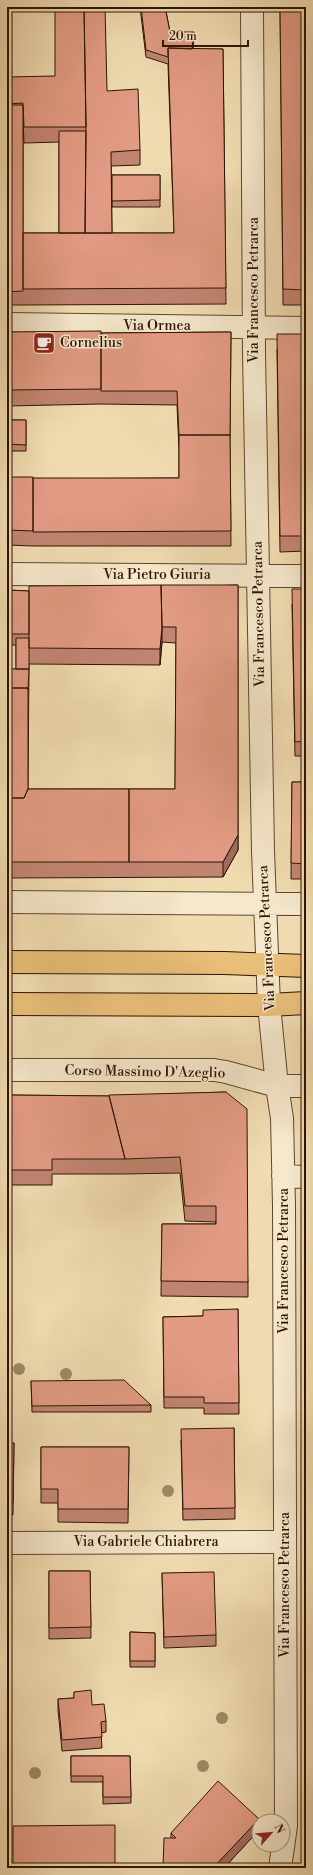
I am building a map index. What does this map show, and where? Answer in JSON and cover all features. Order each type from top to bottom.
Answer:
[{"type":"main road","points":[[7,962],[225,963],[306,966]]},
{"type":"main road","points":[[7,1004],[269,1005],[306,1003]]},
{"type":"street","name":"Via Francesco Petrarca","points":[[252,7],[254,327],[264,902],[269,1005],[277,1086],[282,1118],[283,1176],[286,1542],[286,1826],[280,1868]]},
{"type":"street","name":"Via Ormea","points":[[7,324],[306,328]]},
{"type":"street","name":"Via Pietro Giuria","points":[[7,574],[306,576]]},
{"type":"street","points":[[7,902],[264,902],[306,904]]},
{"type":"street","name":"Corso Massimo D'Azeglio","points":[[7,1070],[214,1070],[277,1086],[306,1086]]},
{"type":"street","points":[[283,1176],[306,1177]]},
{"type":"street","name":"Via Gabriele Chiabrera","points":[[7,1543],[286,1542]]},
{"type":"building","points":[[55,7],[84,7],[86,127],[24,127],[23,103],[7,104],[7,77],[55,76]]},
{"type":"building","points":[[84,7],[105,7],[107,91],[138,89],[140,150],[111,152],[112,233],[85,233],[86,127]]},
{"type":"building","points":[[141,7],[165,7],[170,32],[194,32],[192,49],[168,48],[168,57],[146,50]]},
{"type":"building","points":[[280,7],[306,7],[306,290],[283,289]]},
{"type":"building","points":[[168,48],[223,49],[226,288],[23,289],[23,233],[174,233]]},
{"type":"building","points":[[7,105],[23,105],[23,291],[7,292]]},
{"type":"building","points":[[59,131],[86,131],[85,233],[59,233]]},
{"type":"building","points":[[112,175],[160,175],[160,200],[112,201]]},
{"type":"building","points":[[101,331],[101,389],[7,390],[7,332]]},
{"type":"building","points":[[231,332],[230,436],[179,436],[177,391],[101,391],[101,333]]},
{"type":"building","points":[[277,334],[306,334],[306,536],[280,536]]},
{"type":"building","points":[[7,420],[26,420],[26,445],[7,444]]},
{"type":"building","points":[[179,435],[230,435],[231,531],[33,532],[33,478],[179,478]]},
{"type":"building","points":[[7,477],[33,477],[33,531],[7,530]]},
{"type":"building","points":[[161,585],[238,585],[238,835],[223,862],[129,862],[129,789],[175,789],[176,627],[162,627]]},
{"type":"building","points":[[161,585],[162,627],[160,649],[29,648],[29,586]]},
{"type":"building","points":[[292,589],[306,589],[306,741],[295,742]]},
{"type":"building","points":[[7,590],[29,591],[29,634],[7,634]]},
{"type":"building","points":[[16,638],[29,638],[29,669],[16,669]]},
{"type":"building","points":[[7,669],[29,669],[28,690],[28,688],[7,688]]},
{"type":"building","points":[[7,688],[28,688],[28,789],[24,798],[7,798]]},
{"type":"building","points":[[292,782],[306,782],[306,864],[291,863]]},
{"type":"building","points":[[28,789],[129,789],[129,862],[7,862],[7,798],[24,798]]},
{"type":"building","points":[[226,1092],[247,1109],[248,1282],[161,1281],[162,1224],[216,1224],[216,1206],[185,1206],[180,1157],[125,1159],[109,1095]]},
{"type":"building","points":[[7,1095],[109,1096],[125,1159],[52,1159],[52,1170],[7,1170]]},
{"type":"building","points":[[238,1309],[239,1403],[204,1403],[204,1397],[164,1397],[163,1317],[203,1316],[203,1310]]},
{"type":"building","points":[[124,1380],[151,1405],[32,1406],[31,1381]]},
{"type":"building","points":[[234,1428],[235,1508],[183,1509],[181,1429]]},
{"type":"building","points":[[7,1443],[14,1443],[13,1502],[7,1502]]},
{"type":"building","points":[[41,1447],[129,1447],[128,1509],[58,1509],[58,1489],[41,1489]]},
{"type":"building","points":[[49,1571],[90,1571],[91,1627],[49,1628]]},
{"type":"building","points":[[214,1572],[216,1635],[164,1637],[162,1573]]},
{"type":"building","points":[[130,1632],[155,1633],[155,1661],[130,1661]]},
{"type":"building","points":[[91,1690],[92,1705],[104,1704],[106,1721],[101,1722],[102,1737],[62,1740],[58,1699],[74,1698],[74,1692]]},
{"type":"building","points":[[71,1756],[130,1756],[131,1797],[103,1797],[103,1776],[71,1776]]},
{"type":"building","points":[[218,1781],[253,1813],[251,1813],[251,1828],[213,1868],[163,1868],[164,1838],[176,1838],[171,1833]]},
{"type":"building","points":[[115,1825],[115,1868],[13,1868],[13,1826]]},
{"type":"place","name":"Cornelius","points":[[44,343]]}]
